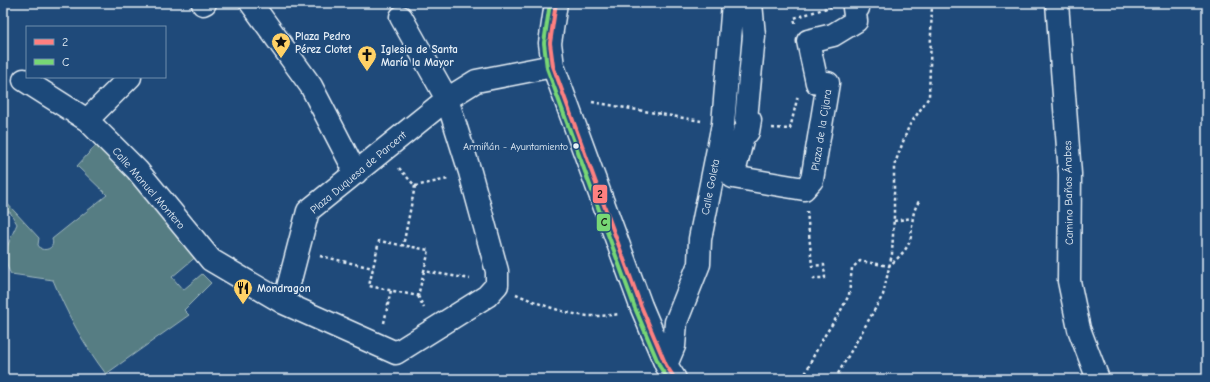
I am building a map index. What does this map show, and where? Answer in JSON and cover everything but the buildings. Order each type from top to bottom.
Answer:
[{"type":"street","points":[[251,3],[311,86],[356,173]]},
{"type":"street","points":[[556,3],[550,43],[553,66],[641,306],[670,372]]},
{"type":"street","name":"Calle Goleta","points":[[670,372],[676,322],[699,264],[700,239],[712,174],[724,124],[733,3]]},
{"type":"street","points":[[749,126],[750,120],[746,120],[754,36],[751,3]]},
{"type":"street","name":"Plaza de la Cijara","points":[[749,126],[748,132],[744,132],[733,177],[804,189],[812,180],[828,83],[817,83],[808,41],[833,35],[856,21],[854,8],[858,8],[856,3]]},
{"type":"street","name":"Camino Baños Árabes","points":[[1057,3],[1070,174],[1069,281],[1079,329],[1098,379]]},
{"type":"street","points":[[284,303],[396,353],[492,291],[497,271],[470,172],[447,99],[402,17]]},
{"type":"street","name":"Plaza Duquesa de Parcent","points":[[284,303],[308,212],[447,99],[476,81],[553,66]]},
{"type":"street","points":[[87,120],[129,78]]},
{"type":"street","name":"Calle Manuel Montero","points":[[24,80],[87,120],[137,170],[211,260],[284,303]]},
{"type":"path","points":[[835,379],[882,295],[892,254],[894,221],[894,166],[909,126],[929,97],[932,3]]},
{"type":"path","points":[[749,126],[790,129],[798,91]]},
{"type":"path","points":[[616,106],[724,124]]},
{"type":"path","points":[[383,151],[416,186]]},
{"type":"path","points":[[416,186],[470,172]]},
{"type":"path","points":[[403,246],[416,186]]},
{"type":"path","points":[[889,266],[903,254],[911,238],[912,218],[915,207],[920,200]]},
{"type":"path","points":[[894,221],[912,218]]},
{"type":"path","points":[[379,241],[403,246],[429,250],[418,296],[369,286],[379,241]]},
{"type":"path","points":[[298,251],[373,268]]},
{"type":"path","points":[[803,379],[825,335],[849,296],[852,268],[860,261],[889,266]]},
{"type":"path","points":[[424,271],[473,280],[492,291],[593,317],[620,314],[641,306]]},
{"type":"path","points":[[378,345],[391,290]]},
{"type":"green space","points":[[99,142],[198,255],[172,277],[183,290],[202,274],[211,283],[184,310],[189,315],[106,374],[76,329],[53,280],[11,274],[6,261],[6,255],[17,224],[10,212],[3,212],[3,199],[39,238],[38,245],[41,249],[50,248],[53,244],[52,239],[107,195],[77,166]]},
{"type":"transit line","name":"C","points":[[550,3],[544,43],[547,68],[635,308],[660,367],[668,379]]},
{"type":"transit line","name":"2","points":[[556,3],[550,43],[553,66],[641,306],[666,365],[675,379]]},
{"type":"place","name":"Plaza Pedro Pérez Clotet","points":[[281,59]]},
{"type":"place","name":"Iglesia de Santa María la Mayor","points":[[367,72]]},
{"type":"place","name":"Armiñán - Ayuntamiento","points":[[576,146]]},
{"type":"place","name":"Mondragon","points":[[243,305]]}]
